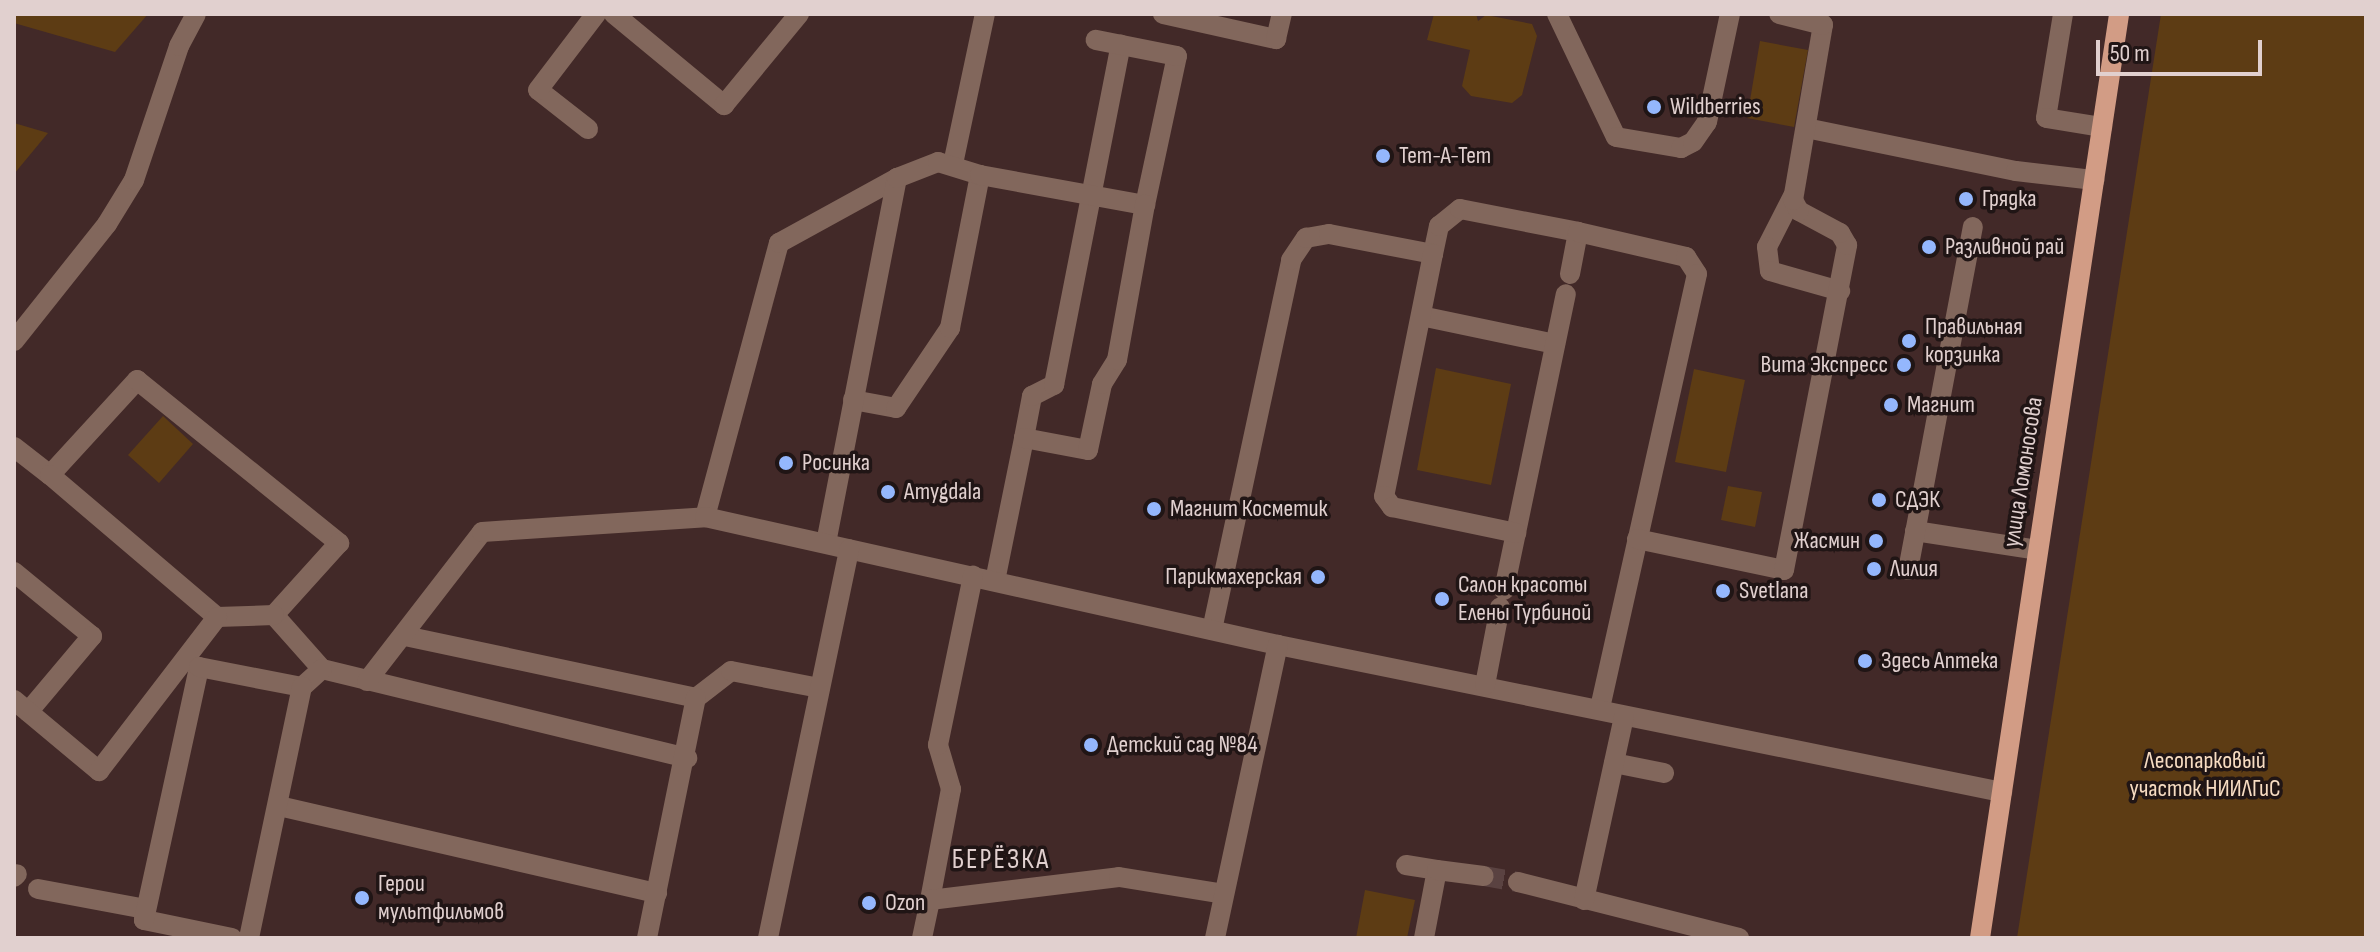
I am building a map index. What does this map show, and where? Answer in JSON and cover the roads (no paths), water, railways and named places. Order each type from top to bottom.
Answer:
[{"type":"main road","name":"улица Ломоносова","points":[[1980,938],[2119,14]]},
{"type":"street","points":[[14,341],[107,224],[134,180],[179,46],[196,14]]},
{"type":"street","points":[[588,129],[538,90],[596,14]]},
{"type":"street","points":[[614,14],[724,105],[799,14]]},
{"type":"street","points":[[953,164],[985,14]]},
{"type":"street","points":[[1163,14],[1276,39],[1282,14]]},
{"type":"street","points":[[1557,14],[1616,137],[1681,148],[1693,142],[1707,122],[1730,14]]},
{"type":"street","points":[[1779,14],[1823,25],[1793,196],[1767,247],[1770,271],[1840,291]]},
{"type":"street","points":[[2063,14],[2046,118],[2102,127]]},
{"type":"street","points":[[1024,438],[1088,450],[1102,384],[1117,360],[1145,205],[1177,56],[1096,40]]},
{"type":"street","points":[[995,581],[1032,396],[1054,385],[1121,45]]},
{"type":"street","points":[[1806,128],[2016,171],[2094,180]]},
{"type":"street","points":[[705,517],[779,243],[922,165],[953,164],[980,175],[1145,205]]},
{"type":"street","points":[[853,400],[896,408],[950,328],[980,175]]},
{"type":"street","points":[[826,543],[897,178]]},
{"type":"street","points":[[1637,539],[1784,570],[1840,291],[1844,238],[1799,211],[1793,196]]},
{"type":"street","points":[[1516,533],[1392,507],[1384,496],[1439,226],[1460,209],[1686,257],[1697,274],[1600,709]]},
{"type":"street","points":[[1908,570],[1973,227]]},
{"type":"street","points":[[1485,685],[1578,232]]},
{"type":"street","points":[[1212,630],[1295,250],[1306,238],[1329,234],[1433,254]]},
{"type":"street","points":[[1421,316],[1555,344]]},
{"type":"street","points":[[14,447],[217,617],[274,615],[339,543],[137,380],[50,475]]},
{"type":"street","points":[[367,681],[405,636],[482,532],[705,517],[1278,645],[2002,792]]},
{"type":"street","points":[[1915,531],[2038,550]]},
{"type":"street","points":[[768,938],[849,549]]},
{"type":"street","points":[[14,572],[92,636],[21,706],[99,771],[193,662],[217,617]]},
{"type":"street","points":[[922,938],[951,789],[938,745],[973,576]]},
{"type":"street","points":[[274,615],[322,669],[687,758]]},
{"type":"street","points":[[405,636],[696,698]]},
{"type":"street","points":[[1215,938],[1278,645]]},
{"type":"street","points":[[193,662],[302,687]]},
{"type":"street","points":[[193,662],[144,920],[232,938]]},
{"type":"street","points":[[249,938],[302,687],[322,669]]},
{"type":"street","points":[[647,938],[687,758],[696,698],[731,671],[819,688]]},
{"type":"street","points":[[1584,900],[1624,717]]},
{"type":"street","points":[[1614,763],[1664,773]]},
{"type":"street","points":[[279,806],[657,893]]},
{"type":"street","points":[[1406,865],[1484,876]]},
{"type":"street","points":[[1424,938],[1437,870]]},
{"type":"street","points":[[930,900],[1119,877],[1224,894]]},
{"type":"street","points":[[1518,882],[1729,937]]},
{"type":"street","points":[[38,889],[146,909]]},
{"type":"tunnel","points":[[1484,876],[1518,882]]},
{"type":"place","name":"Wildberries","points":[[1654,107]]},
{"type":"place","name":"Тет-А-Тет","points":[[1383,156]]},
{"type":"place","name":"Грядка","points":[[1966,199]]},
{"type":"place","name":"Разливной рай","points":[[1929,247]]},
{"type":"place","name":"Правильная корзинка","points":[[1909,341]]},
{"type":"place","name":"Вита Экспресс","points":[[1904,365]]},
{"type":"place","name":"Магнит","points":[[1891,405]]},
{"type":"place","name":"Росинка","points":[[786,463]]},
{"type":"place","name":"Amygdala","points":[[888,492]]},
{"type":"place","name":"СДЭК","points":[[1879,500]]},
{"type":"place","name":"Магнит Косметик","points":[[1154,509]]},
{"type":"place","name":"Жасмин","points":[[1876,541]]},
{"type":"place","name":"Лилия","points":[[1874,569]]},
{"type":"place","name":"Парикмахерская","points":[[1318,577]]},
{"type":"place","name":"Svetlana","points":[[1723,591]]},
{"type":"place","name":"Салон красоты Елены Турбиной","points":[[1442,599]]},
{"type":"place","name":"Здесь Аптека","points":[[1865,661]]},
{"type":"place","name":"Детский сад №84","points":[[1091,745]]},
{"type":"place","name":"Герои мультфильмов","points":[[362,898]]},
{"type":"place","name":"Ozon","points":[[869,903]]},
{"type":"district","name":"БЕРЁЗКА","points":[[1001,860]]},
{"type":"park label","name":"Лесопарковый участок НИИЛГиС","points":[[2205,775]]}]
